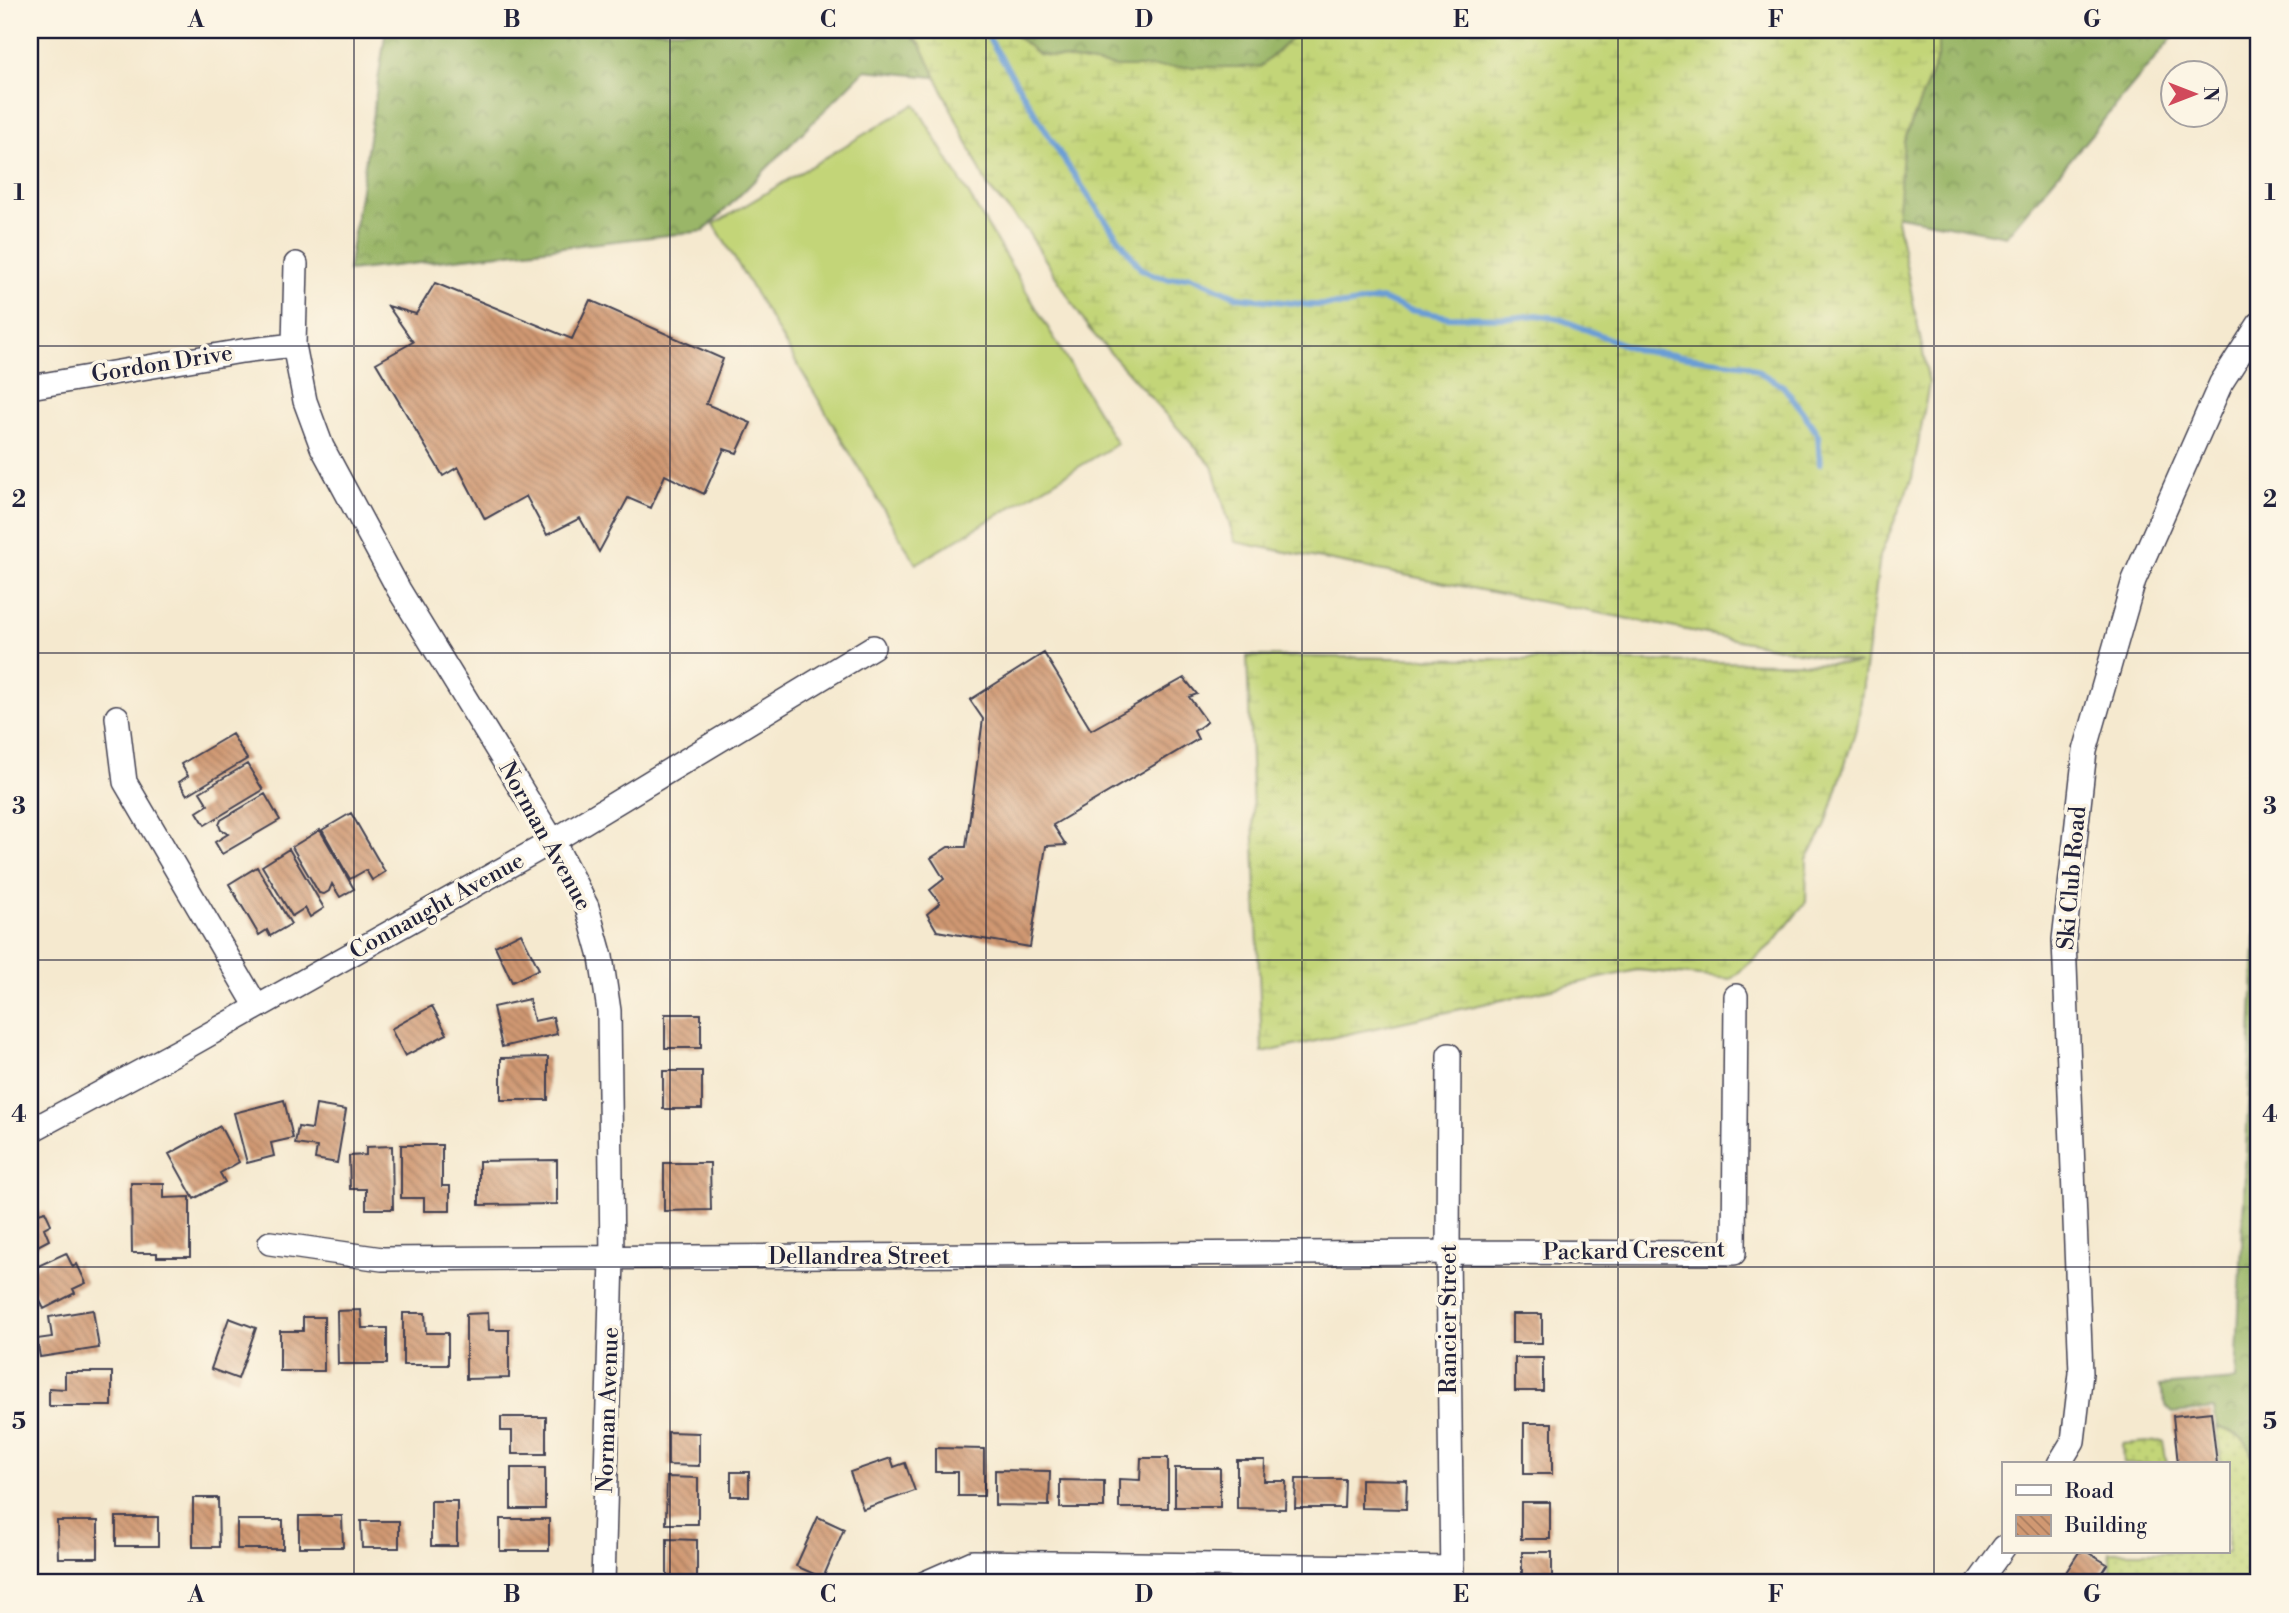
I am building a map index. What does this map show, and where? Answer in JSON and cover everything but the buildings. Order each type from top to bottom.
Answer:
[{"type":"street","name":"Norman Avenue","points":[[296,264],[294,345],[305,401],[321,447],[399,590],[553,841],[587,907],[601,957],[609,1012],[612,1259],[603,1583]]},
{"type":"street","name":"Ski Club Road","points":[[2060,1462],[2073,1441],[2081,1373],[2064,940],[2085,751],[2134,580],[2221,383],[2259,324]]},
{"type":"street","name":"Gordon Drive","points":[[30,387],[242,351],[294,345]]},
{"type":"street","name":"Connaught Avenue","points":[[30,1131],[553,841],[873,647]]},
{"type":"street","points":[[117,717],[125,782],[257,1007]]},
{"type":"street","name":"Packard Crescent","points":[[1448,1252],[1734,1254],[1736,996]]},
{"type":"street","name":"Rancier Street","points":[[1450,1055],[1448,1252],[1452,1576]]},
{"type":"street","name":"Dellandrea Street","points":[[270,1243],[382,1259],[1448,1252]]},
{"type":"street","points":[[1978,1583],[2002,1550]]},
{"type":"street","points":[[925,1583],[973,1562],[1452,1576]]},
{"type":"green space","points":[[386,30],[2179,30],[2006,236],[1423,127],[865,70],[704,231],[348,271]]},
{"type":"green space","points":[[906,30],[1009,30],[1038,54],[1117,67],[1260,67],[1301,30],[1938,30],[1938,57],[1904,141],[1897,219],[1929,383],[1912,478],[1880,556],[1858,723],[1825,827],[1807,859],[1806,902],[1773,943],[1731,979],[1637,970],[1262,1053],[1247,656],[1860,664],[1235,542],[1212,466],[1088,328],[1028,232],[988,187],[921,45]]},
{"type":"green space","points":[[915,104],[1117,444],[916,564],[714,224]]},
{"type":"green space","points":[[2259,855],[2259,1480],[2248,1445],[2238,1435],[2217,1427],[2214,1409],[2172,1413],[2167,1408],[2159,1386],[2236,1380]]},
{"type":"green space","points":[[2217,1427],[2241,1435],[2253,1455],[2260,1510],[2259,1583],[2108,1583],[2111,1568],[2109,1554],[2230,1554],[2230,1462],[2221,1462]]},
{"type":"green space","points":[[2163,1441],[2167,1462],[2123,1462],[2122,1444]]},
{"type":"waterway","points":[[984,30],[1062,157],[1141,269],[1170,279],[1190,276],[1238,297],[1310,305],[1345,305],[1381,299],[1410,310],[1449,317],[1511,318],[1537,315],[1560,319],[1637,350],[1747,365],[1783,386],[1805,415],[1818,435],[1820,464]]}]
